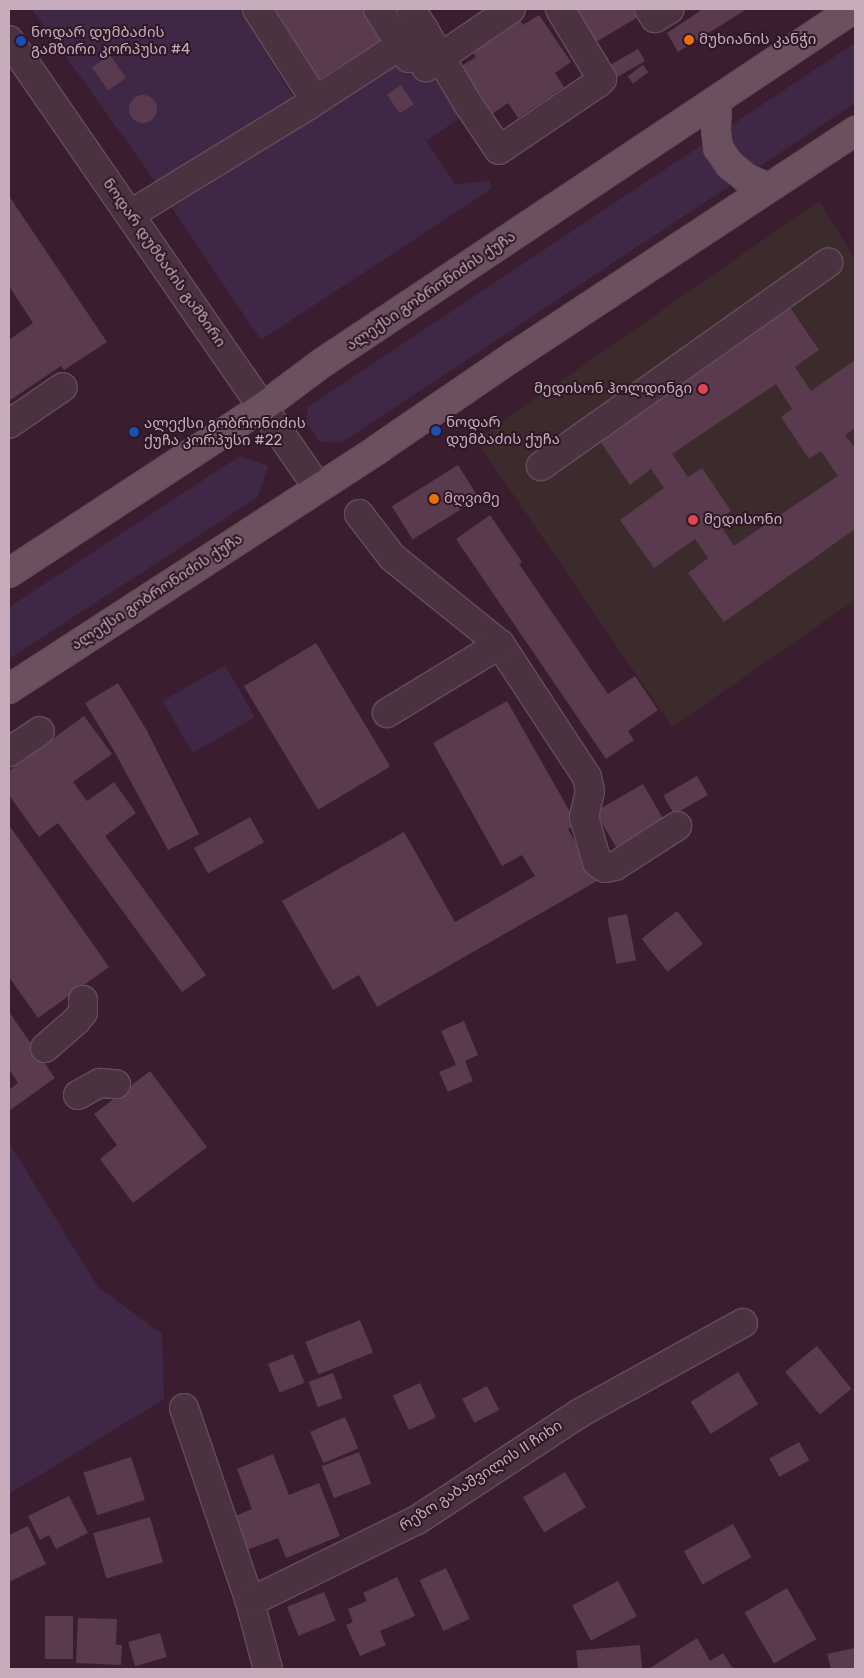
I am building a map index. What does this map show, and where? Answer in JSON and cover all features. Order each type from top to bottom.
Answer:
[{"type":"main road","name":"ალექსი გობრონიძის ქუჩა","points":[[9,573],[263,407],[322,363],[717,102],[853,9]]},
{"type":"main road","points":[[717,102],[716,132],[718,148],[730,165],[746,178],[768,188]]},
{"type":"main road","name":"ალექსი გობრონიძის ქუჩა","points":[[9,688],[318,488],[855,131]]},
{"type":"street","points":[[257,9],[315,100]]},
{"type":"street","points":[[378,9],[401,45]]},
{"type":"street","points":[[427,36],[489,9]]},
{"type":"street","points":[[131,214],[401,45],[511,9]]},
{"type":"street","points":[[427,36],[499,150],[598,84],[602,79],[560,9]]},
{"type":"street","points":[[649,9],[655,18],[670,9]]},
{"type":"street","name":"ნოდარ დუმბაძის გამზირი","points":[[9,40],[131,214],[318,488]]},
{"type":"street","points":[[541,466],[828,263]]},
{"type":"street","points":[[9,424],[63,386]]},
{"type":"street","points":[[359,514],[392,556],[500,644],[587,777],[590,791],[584,817],[597,862],[605,868],[615,866],[678,826]]},
{"type":"street","points":[[387,714],[500,644]]},
{"type":"street","points":[[9,752],[40,731]]},
{"type":"street","points":[[45,1048],[76,1021],[83,1012],[83,1000]]},
{"type":"street","points":[[78,1095],[100,1083],[116,1084]]},
{"type":"street","name":"რეზო გაბაშვილის II ჩიხი","points":[[250,1602],[417,1520],[580,1413],[743,1323]]},
{"type":"street","points":[[184,1408],[250,1602],[268,1669]]},
{"type":"shaded area","points":[[32,9],[240,9],[295,101],[157,184]]},
{"type":"shaded area","points":[[855,43],[855,103],[341,443],[319,441],[306,423],[308,407]]},
{"type":"shaded area","points":[[417,53],[461,117],[426,141],[455,184],[490,181],[491,189],[261,340],[172,208]]},
{"type":"shaded area","name":"მედისონი","points":[[819,201],[855,259],[855,600],[672,727],[476,440]]},
{"type":"shaded area","points":[[240,456],[268,466],[258,497],[9,659],[9,607]]},
{"type":"shaded area","points":[[225,665],[255,717],[193,753],[163,701]]},
{"type":"shaded area","points":[[9,1143],[98,1287],[162,1334],[164,1399],[9,1494]]},
{"type":"building","points":[[275,9],[370,9],[387,37],[318,80]]},
{"type":"building","points":[[574,9],[633,9],[638,17],[596,42]]},
{"type":"building","points":[[703,9],[747,9],[678,52],[667,33]]},
{"type":"building","points":[[514,10],[523,25],[539,15],[571,62],[555,73],[564,87],[518,118],[508,103],[492,114],[461,66],[476,57],[466,42]]},
{"type":"building","points":[[638,49],[645,61],[617,77],[610,65]]},
{"type":"building","points":[[110,55],[126,78],[108,91],[92,68]]},
{"type":"building","points":[[643,65],[648,72],[633,83],[628,76]]},
{"type":"building","points":[[401,85],[414,104],[400,114],[387,95]]},
{"type":"building","points":[[143,95],[153,99],[157,109],[153,119],[143,123],[133,119],[129,109],[133,99]]},
{"type":"building","points":[[9,196],[107,342],[64,370],[61,366],[9,401],[9,340],[33,323],[9,286]]},
{"type":"building","points":[[789,306],[819,350],[795,367],[811,391],[855,360],[855,428],[845,435],[855,448],[855,529],[724,622],[688,573],[708,558],[695,539],[654,568],[620,520],[664,488],[651,469],[630,485],[599,440]],"holes":[[[776,384],[792,409],[781,417],[809,459],[821,451],[838,476],[734,546],[717,520],[731,511],[702,468],[688,477],[672,454]]]},
{"type":"building","points":[[458,465],[479,498],[413,539],[392,506]]},
{"type":"building","points":[[490,515],[522,562],[519,564],[608,694],[635,676],[658,710],[628,731],[634,740],[606,759],[456,539]]},
{"type":"building","points":[[316,643],[390,766],[318,810],[244,686]]},
{"type":"building","points":[[118,683],[146,729],[199,834],[168,850],[113,749],[85,703]]},
{"type":"building","points":[[507,701],[577,824],[568,829],[597,881],[377,1007],[359,975],[333,990],[282,901],[404,832],[455,922],[535,876],[522,855],[502,866],[433,743]]},
{"type":"building","points":[[84,716],[112,754],[73,782],[87,801],[114,782],[136,813],[105,836],[206,975],[182,992],[58,823],[39,837],[9,795],[9,771]]},
{"type":"building","points":[[697,776],[708,795],[674,815],[663,796]]},
{"type":"building","points":[[643,784],[664,820],[616,848],[595,812]]},
{"type":"building","points":[[250,817],[264,842],[208,873],[194,848]]},
{"type":"building","points":[[9,825],[109,967],[38,1018],[9,977]]},
{"type":"building","points":[[677,911],[703,944],[667,972],[642,939]]},
{"type":"building","points":[[627,914],[636,960],[616,964],[607,918]]},
{"type":"building","points":[[9,1012],[55,1078],[9,1111],[9,1090],[18,1083],[9,1069]]},
{"type":"building","points":[[464,1021],[478,1055],[465,1061],[473,1081],[448,1092],[439,1072],[456,1065],[441,1031]]},
{"type":"building","points":[[150,1071],[207,1147],[133,1203],[100,1159],[117,1145],[94,1114]]},
{"type":"building","points":[[360,1320],[373,1352],[318,1375],[305,1342]]},
{"type":"building","points":[[817,1346],[852,1389],[820,1415],[785,1372]]},
{"type":"building","points":[[293,1354],[305,1383],[280,1393],[268,1364]]},
{"type":"building","points":[[738,1372],[758,1404],[711,1434],[691,1402]]},
{"type":"building","points":[[333,1373],[342,1398],[318,1407],[309,1382]]},
{"type":"building","points":[[420,1383],[436,1417],[409,1430],[393,1396]]},
{"type":"building","points":[[487,1386],[499,1410],[474,1423],[462,1399]]},
{"type":"building","points":[[345,1417],[358,1448],[323,1463],[310,1432]]},
{"type":"building","points":[[799,1442],[809,1460],[779,1477],[769,1458]]},
{"type":"building","points":[[359,1452],[371,1484],[334,1498],[322,1466]]},
{"type":"building","points":[[273,1454],[289,1495],[319,1483],[340,1536],[286,1558],[278,1538],[239,1553],[226,1520],[252,1509],[237,1469]]},
{"type":"building","points":[[131,1457],[145,1500],[97,1515],[83,1472]]},
{"type":"building","points":[[565,1472],[586,1507],[544,1532],[523,1497]]},
{"type":"building","points":[[69,1496],[88,1533],[56,1549],[49,1535],[40,1540],[28,1516]]},
{"type":"building","points":[[150,1517],[163,1562],[106,1578],[93,1533]]},
{"type":"building","points":[[733,1524],[751,1557],[702,1584],[684,1551]]},
{"type":"building","points":[[28,1526],[46,1564],[9,1582],[9,1535]]},
{"type":"building","points":[[446,1568],[470,1619],[443,1631],[420,1580]]},
{"type":"building","points":[[397,1577],[415,1616],[380,1631],[386,1645],[360,1656],[346,1625],[353,1622],[348,1609],[367,1601],[363,1593]]},
{"type":"building","points":[[618,1581],[637,1616],[591,1641],[572,1605]]},
{"type":"building","points":[[787,1588],[817,1639],[774,1664],[745,1612]]},
{"type":"building","points":[[324,1592],[336,1621],[299,1636],[287,1607]]},
{"type":"building","points":[[45,1616],[73,1616],[73,1659],[45,1659]]},
{"type":"building","points":[[78,1618],[117,1619],[116,1645],[122,1645],[121,1665],[76,1663]]},
{"type":"building","points":[[160,1633],[167,1657],[135,1666],[128,1642]]},
{"type":"building","points":[[697,1638],[710,1661],[723,1653],[733,1669],[650,1668]]},
{"type":"building","points":[[640,1645],[642,1669],[578,1669],[576,1651]]},
{"type":"building","points":[[855,1648],[855,1669],[831,1669],[827,1654]]},
{"type":"place","name":"მუხიანის კანჭი","points":[[689,40]]},
{"type":"place","name":"ნოდარ დუმბაძის გამზირი კორპუსი #4","points":[[21,41]]},
{"type":"place","name":"მედისონ ჰოლდინგი","points":[[703,389]]},
{"type":"place","name":"ნოდარ დუმბაძის ქუჩა","points":[[436,431]]},
{"type":"place","name":"ალექსი გობრონიძის ქუჩა კორპუსი #22","points":[[134,432]]},
{"type":"place","name":"მღვიმე","points":[[434,499]]},
{"type":"place","name":"მედისონი","points":[[693,520]]}]
